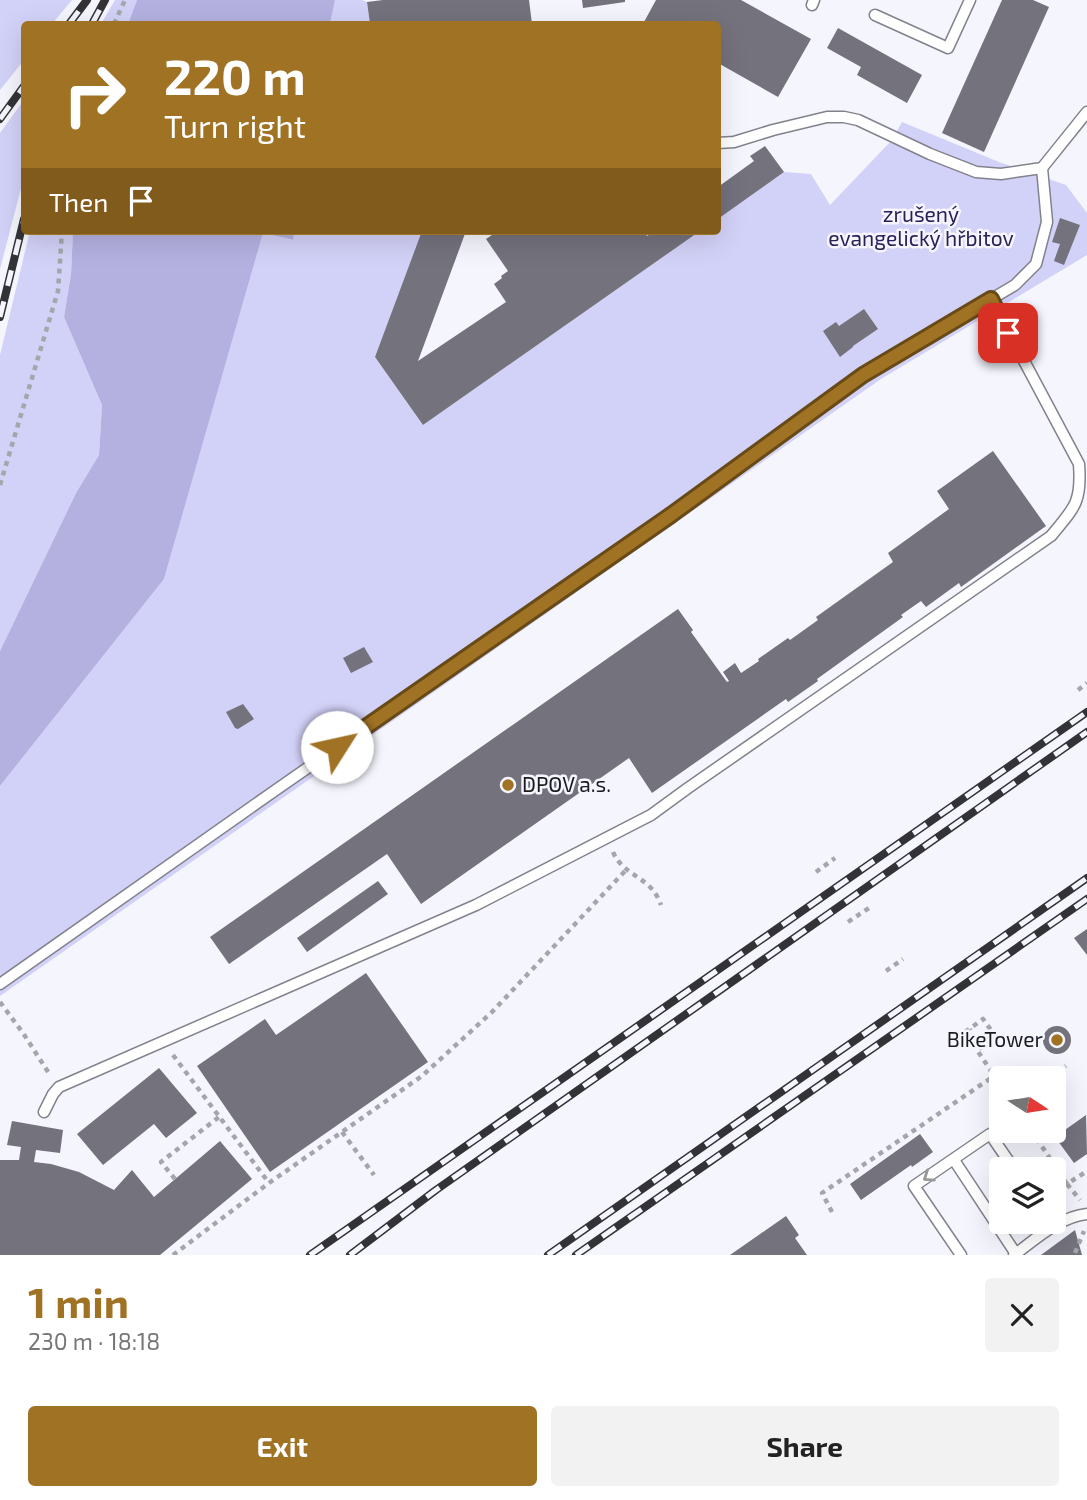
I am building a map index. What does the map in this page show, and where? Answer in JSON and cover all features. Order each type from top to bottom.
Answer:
[{"type":"lane","points":[[875,15],[947,48],[970,0]]},
{"type":"lane","points":[[721,142],[734,142],[827,117],[844,117],[858,120],[975,172],[1002,174],[1042,168],[1087,112]]},
{"type":"lane","points":[[0,985],[259,801],[660,523],[863,375],[1015,285],[1036,264],[1047,222],[1042,168]]},
{"type":"lane","points":[[44,1112],[58,1087],[476,905],[651,815],[1051,536],[1074,508],[1080,486],[1079,464],[991,299]]},
{"type":"lane","points":[[961,1255],[914,1186],[990,1134],[1006,1157]]},
{"type":"lane","points":[[954,1160],[1015,1254],[1040,1234]]},
{"type":"lane","points":[[1066,1218],[1087,1214]]},
{"type":"path","points":[[115,21],[125,0]]},
{"type":"path","points":[[0,485],[58,291],[62,235]]},
{"type":"path","points":[[1078,690],[1087,684]]},
{"type":"path","points":[[607,839],[616,860],[652,888],[661,905]]},
{"type":"path","points":[[816,872],[835,858]]},
{"type":"path","points":[[173,1255],[269,1183],[422,1076],[502,1002],[626,870]]},
{"type":"path","points":[[848,922],[869,908]]},
{"type":"path","points":[[886,971],[903,959]]},
{"type":"path","points":[[0,1002],[58,1087]]},
{"type":"path","points":[[957,1038],[983,1019],[996,1037],[977,1050],[989,1068]]},
{"type":"path","points":[[961,1044],[973,1036],[970,1029]]},
{"type":"path","points":[[163,1042],[269,1183]]},
{"type":"path","points":[[832,1212],[822,1194],[989,1079]]},
{"type":"path","points":[[175,1179],[161,1162],[219,1117]]},
{"type":"path","points":[[342,1132],[374,1175]]},
{"type":"path","points":[[1040,1143],[1068,1184],[1087,1171]]},
{"type":"path","points":[[1075,1253],[1087,1224]]},
{"type":"green space","points":[[0,0],[72,0],[54,21],[21,21],[21,64],[0,90]]},
{"type":"green space","points":[[115,0],[137,0],[129,21],[103,21]]},
{"type":"green space","points":[[335,0],[367,2],[370,21],[331,21]]},
{"type":"green space","points":[[21,104],[21,188],[0,269],[0,133]]},
{"type":"green space","name":"zrušený evangelický hřbitov","points":[[902,122],[999,162],[1066,185],[1087,213],[1087,255],[881,379],[0,996],[0,786],[164,579],[262,235],[292,240],[293,235],[421,235],[375,357],[423,425],[694,235],[721,235],[721,217],[784,172],[811,174],[830,205],[892,140]]},
{"type":"green space","points":[[29,235],[73,235],[71,274],[64,317],[102,405],[99,455],[76,493],[0,651],[0,355]]},
{"type":"shaded area","points":[[137,0],[335,0],[331,21],[129,21]]},
{"type":"shaded area","points":[[73,235],[262,235],[164,579],[0,786],[0,651],[76,493],[99,455],[102,405],[64,317],[71,274]]},
{"type":"shaded area","points":[[272,235],[294,235],[293,240]]},
{"type":"building","points":[[529,0],[532,21],[370,21],[367,2]]},
{"type":"building","points":[[582,0],[625,0],[625,2],[583,8]]},
{"type":"building","points":[[656,0],[741,0],[811,39],[778,97],[721,65],[721,21],[645,21]]},
{"type":"building","points":[[1002,0],[1033,0],[1049,7],[984,152],[942,133]]},
{"type":"building","points":[[838,28],[922,75],[907,103],[857,75],[861,67],[827,48]]},
{"type":"building","points":[[765,146],[784,172],[721,217],[721,185],[754,161],[750,156]]},
{"type":"building","points":[[1060,218],[1080,225],[1064,265],[1054,261],[1060,244],[1052,242]]},
{"type":"building","points":[[421,235],[465,235],[418,361],[506,302],[494,284],[508,271],[486,239],[492,235],[694,235],[423,425],[375,357]]},
{"type":"building","points":[[864,309],[878,329],[840,357],[823,331],[836,322],[839,326]]},
{"type":"building","name":"DPOV a.s.","points":[[993,451],[1046,526],[961,587],[959,583],[926,607],[921,601],[817,679],[818,681],[788,702],[786,699],[652,793],[629,758],[421,904],[387,854],[229,964],[210,937],[678,609],[693,630],[691,632],[727,682],[729,681],[723,672],[735,663],[741,673],[788,638],[790,640],[818,620],[816,617],[893,562],[888,553],[949,509],[937,491]]},
{"type":"building","points":[[364,647],[373,662],[351,673],[343,658]]},
{"type":"building","points":[[243,704],[254,719],[238,729],[226,712]]},
{"type":"building","points":[[378,881],[388,894],[307,952],[297,938]]},
{"type":"building","points":[[1087,929],[1087,955],[1074,938]]},
{"type":"building","points":[[366,973],[428,1062],[270,1172],[197,1066],[265,1019],[276,1035]]},
{"type":"building","name":"BikeTower","points":[[1057,1026],[1067,1030],[1071,1040],[1067,1050],[1057,1054],[1047,1050],[1043,1040],[1047,1030]]},
{"type":"building","points":[[159,1068],[197,1113],[166,1138],[154,1124],[103,1165],[77,1134]]},
{"type":"building","points":[[1086,1115],[1087,1154],[1074,1163],[1059,1143],[1066,1143],[1066,1129]]},
{"type":"building","points":[[12,1121],[63,1130],[60,1153],[36,1150],[34,1162],[79,1172],[114,1190],[132,1170],[154,1197],[220,1141],[252,1179],[160,1255],[0,1255],[0,1160],[19,1160],[21,1147],[7,1145]]},
{"type":"building","points":[[920,1134],[933,1152],[861,1200],[850,1184]]},
{"type":"building","points":[[786,1216],[799,1235],[795,1238],[807,1255],[730,1255]]},
{"type":"building","points":[[1075,1230],[1082,1255],[1041,1255]]},
{"type":"railway","points":[[71,21],[87,0]]},
{"type":"railway","points":[[94,21],[105,0]]},
{"type":"railway","points":[[0,119],[21,90]]},
{"type":"railway","points":[[0,317],[21,231]]},
{"type":"railway","points":[[310,1255],[1087,712]]},
{"type":"railway","points":[[350,1255],[436,1190],[1087,732]]},
{"type":"railway","points":[[548,1255],[1087,878]]},
{"type":"railway","points":[[576,1255],[1087,899]]},
{"type":"place","name":"DPOV a.s.","points":[[508,785]]},
{"type":"place","name":"BikeTower","points":[[1057,1040]]},
{"type":"route","points":[[337,747],[671,515],[863,375],[991,299],[1008,333]]}]
